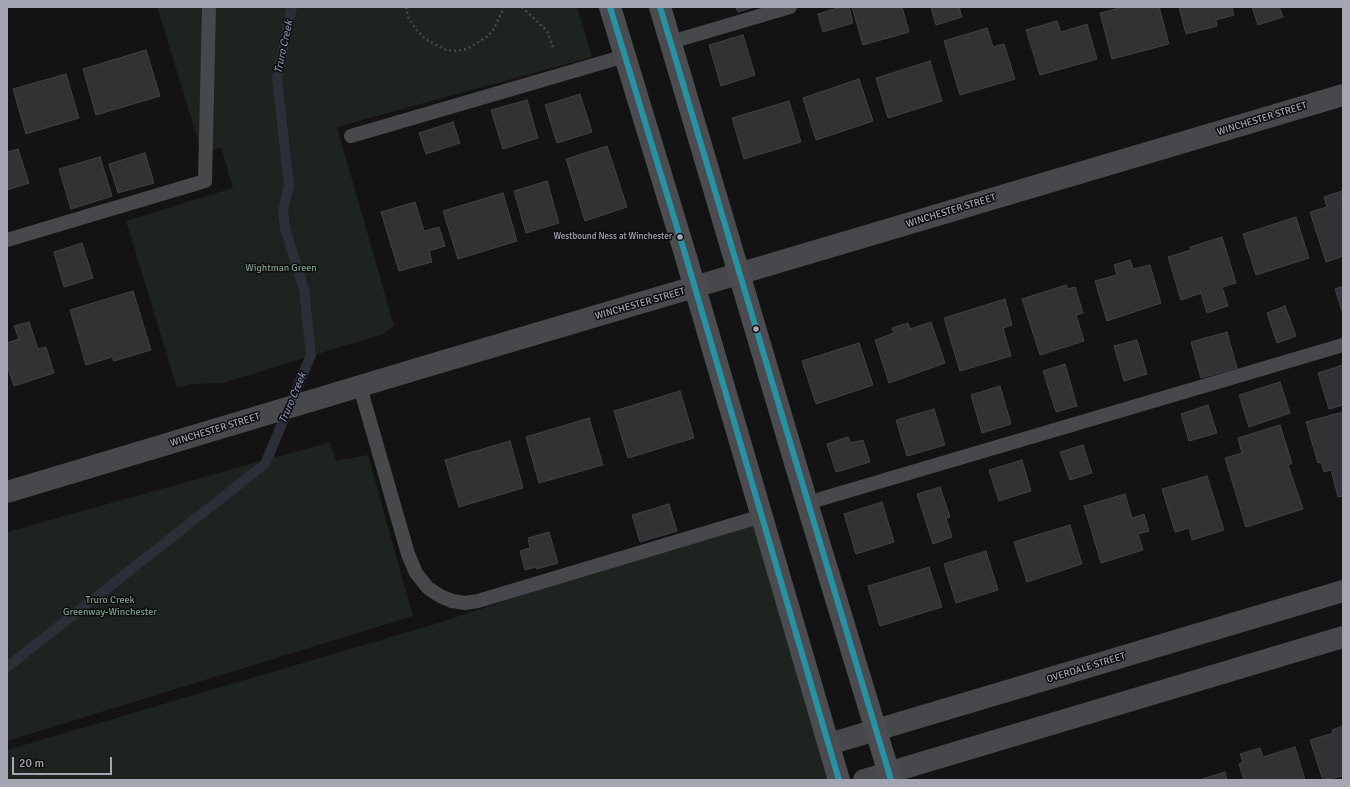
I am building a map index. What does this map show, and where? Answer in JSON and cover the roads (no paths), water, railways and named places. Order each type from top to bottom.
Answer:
[{"type":"main road","points":[[610,7],[695,288],[839,780]]},
{"type":"main road","points":[[660,7],[807,503],[890,776]]},
{"type":"street","name":"WINCHESTER STREET","points":[[7,492],[1343,95]]},
{"type":"street","name":"OVERDALE STREET","points":[[829,744],[1343,591]]},
{"type":"street","points":[[864,780],[890,776],[1343,637]]},
{"type":"lane","points":[[7,240],[205,181],[209,7]]},
{"type":"lane","points":[[671,42],[790,7]]},
{"type":"lane","points":[[351,136],[624,56]]},
{"type":"lane","points":[[807,503],[1343,345]]},
{"type":"lane","points":[[360,387],[408,554],[416,573],[428,588],[440,596],[452,601],[465,603],[478,601],[762,516]]},
{"type":"waterway","name":"Truro Creek","points":[[7,667],[265,464],[311,355],[304,289],[285,229],[283,210],[289,185],[277,79],[292,7]]},
{"type":"place","name":"Westbound Ness at Winchester","points":[[680,237]]},
{"type":"park label","name":"Wightman Green","points":[[281,268]]},
{"type":"park label","name":"Truro Creek Greenway-Winchester","points":[[110,606]]}]
